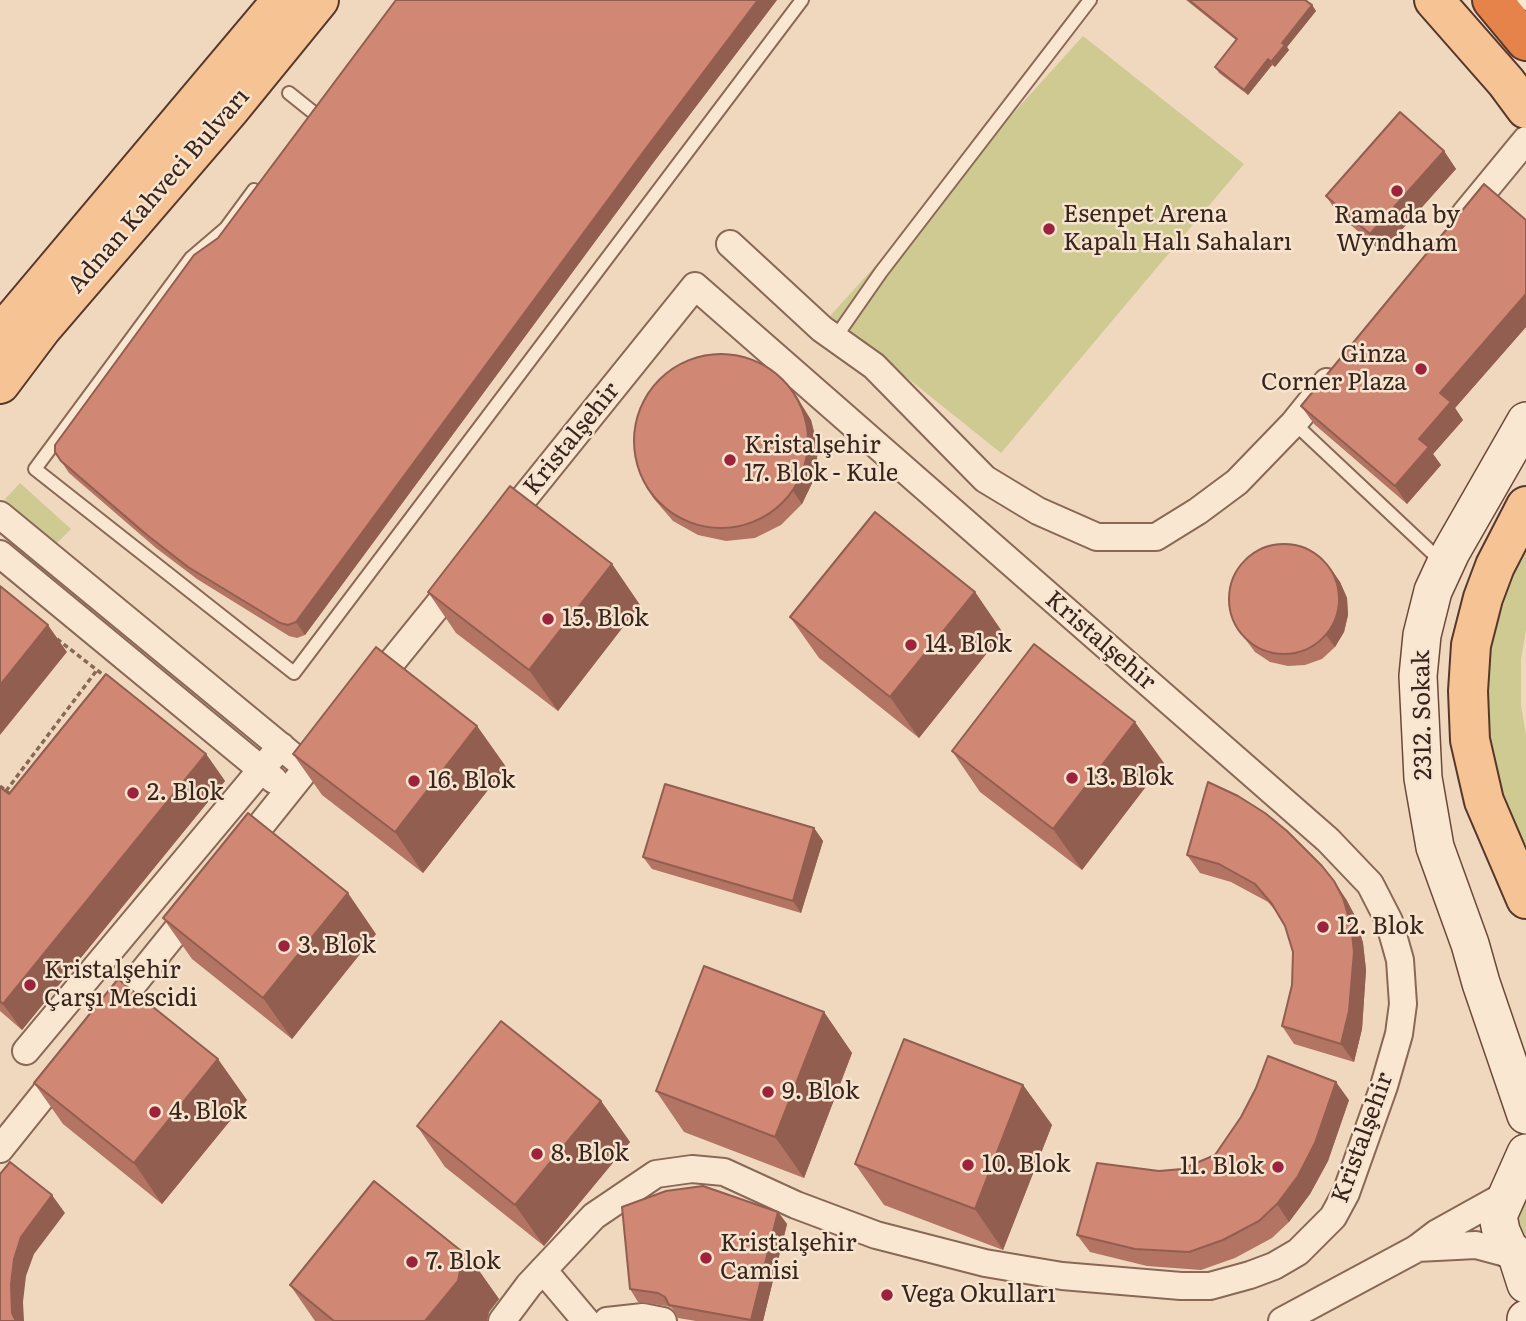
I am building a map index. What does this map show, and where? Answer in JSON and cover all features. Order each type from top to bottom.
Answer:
[{"type":"highway","points":[[1492,0],[1526,41]]},
{"type":"main road","name":"Adnan Kahveci Bulvarı","points":[[5,356],[282,0]]},
{"type":"main road","name":"Adnan Kahveci Bulvarı","points":[[5,356],[51,318],[319,0]]},
{"type":"main road","points":[[1434,0],[1506,82],[1526,109]]},
{"type":"main road","points":[[1526,506],[1494,566],[1483,598],[1471,645],[1468,691],[1470,740],[1483,801],[1526,899]]},
{"type":"street","points":[[1449,234],[1526,139]]},
{"type":"street","points":[[730,244],[822,329],[874,366],[985,479],[1038,511],[1097,537],[1156,537],[1198,512],[1237,482],[1294,423],[1345,360]]},
{"type":"street","name":"Kristalşehir","points":[[359,704],[695,286],[1328,840],[1370,884],[1390,921],[1400,960],[1403,1004],[1399,1034],[1376,1110],[1346,1193],[1333,1217],[1317,1234],[1298,1252],[1274,1266],[1210,1286],[1062,1276],[985,1263],[876,1235],[796,1205],[724,1172],[692,1169],[656,1174],[594,1216],[543,1270],[502,1321]]},
{"type":"street","name":"2312. Sokak","points":[[1526,421],[1444,565],[1433,591],[1422,635],[1418,676],[1423,778],[1435,847],[1526,1115]]},
{"type":"street","points":[[0,515],[307,768]]},
{"type":"street","points":[[0,554],[288,792]]},
{"type":"street","points":[[69,612],[88,587]]},
{"type":"street","points":[[160,686],[179,663]]},
{"type":"street","points":[[227,868],[342,725]]},
{"type":"street","points":[[26,1051],[281,746]]},
{"type":"street","points":[[96,1030],[209,889]]},
{"type":"street","name":"2312. Sokak","points":[[1470,944],[1499,983],[1526,1034]]},
{"type":"street","points":[[0,1149],[78,1052]]},
{"type":"street","points":[[1523,1266],[1508,1247],[1498,1216],[1517,1190],[1526,1153]]},
{"type":"street","points":[[1282,1321],[1416,1249],[1437,1233],[1517,1190]]},
{"type":"street","points":[[1416,1249],[1476,1245],[1523,1266]]},
{"type":"street","points":[[543,1270],[586,1321]]},
{"type":"street","points":[[607,1321],[643,1317],[663,1321]]},
{"type":"lane","points":[[266,176],[226,228],[191,258],[35,469],[294,673],[802,0]]},
{"type":"lane","points":[[835,338],[881,272],[1090,0]]},
{"type":"lane","points":[[1523,0],[1526,4]]},
{"type":"lane","points":[[289,93],[314,113]]},
{"type":"lane","points":[[1294,423],[1444,565]]},
{"type":"path","points":[[54,636],[108,679]]},
{"type":"path","points":[[6,791],[97,670]]},
{"type":"path","points":[[0,786],[17,799]]},
{"type":"shaded area","name":"Esenpet Arena Kapalı Halı Sahaları","points":[[1083,36],[1244,164],[1001,453],[830,316]]},
{"type":"shaded area","points":[[20,483],[71,529],[55,545],[5,499]]},
{"type":"shaded area","points":[[1526,542],[1526,630],[1521,659],[1521,705],[1526,735],[1526,862],[1501,806],[1485,715],[1487,657],[1499,601]]},
{"type":"shaded area","points":[[1526,1201],[1526,1244],[1509,1214]]},
{"type":"building","points":[[396,0],[758,0],[296,622],[288,625],[280,623],[188,567],[61,461],[55,452],[55,445],[194,255],[218,238]]},
{"type":"building","points":[[1189,0],[1305,0],[1312,5],[1282,43],[1285,45],[1271,62],[1268,59],[1244,90],[1215,67],[1237,39]]},
{"type":"building","name":"Ramada by Wyndham","points":[[1400,112],[1444,151],[1370,234],[1326,196]]},
{"type":"building","name":"Ginza Corner Plaza","points":[[1484,184],[1526,220],[1526,294],[1440,393],[1451,402],[1419,439],[1429,447],[1395,486],[1301,406]]},
{"type":"building","name":"Kristalşehir 17. Blok - Kule","points":[[721,354],[754,360],[783,379],[802,408],[808,441],[802,474],[783,503],[754,522],[721,528],[688,522],[659,503],[640,474],[634,441],[640,408],[659,379],[688,360]]},
{"type":"building","points":[[510,486],[612,564],[529,670],[428,592]]},
{"type":"building","points":[[875,512],[975,592],[890,697],[790,617]]},
{"type":"building","points":[[1284,544],[1305,548],[1323,560],[1335,578],[1339,599],[1335,620],[1323,638],[1305,650],[1284,654],[1263,650],[1245,638],[1233,620],[1229,599],[1233,578],[1245,560],[1263,548]]},
{"type":"building","points":[[0,586],[48,625],[0,685]]},
{"type":"building","points":[[1034,644],[1135,722],[1053,829],[952,751]]},
{"type":"building","points":[[376,647],[477,726],[395,832],[293,754]]},
{"type":"building","points":[[106,674],[206,754],[3,1004],[0,1001],[0,787],[9,794]]},
{"type":"building","name":"12. Blok","points":[[1208,782],[1238,796],[1287,831],[1322,866],[1343,898],[1351,925],[1354,952],[1349,1011],[1341,1044],[1282,1026],[1292,985],[1293,952],[1285,926],[1272,904],[1255,884],[1219,864],[1187,855]]},
{"type":"building","points":[[665,784],[814,828],[793,901],[643,857]]},
{"type":"building","points":[[248,813],[348,893],[263,998],[163,918]]},
{"type":"building","points":[[704,966],[824,1012],[775,1137],[656,1091]]},
{"type":"building","points":[[118,979],[218,1059],[134,1163],[34,1083]]},
{"type":"building","points":[[501,1021],[601,1101],[515,1205],[417,1126]]},
{"type":"building","points":[[904,1039],[1023,1085],[975,1209],[855,1164]]},
{"type":"building","name":"11. Blok","points":[[1268,1056],[1336,1082],[1315,1143],[1298,1176],[1277,1204],[1259,1221],[1223,1240],[1189,1252],[1135,1249],[1077,1235],[1097,1163],[1159,1171],[1182,1169],[1215,1155],[1241,1117]]},
{"type":"building","points":[[10,1162],[52,1195],[21,1237],[14,1259],[11,1284],[12,1313],[16,1321],[0,1321],[0,1174]]},
{"type":"building","points":[[374,1181],[470,1258],[460,1271],[458,1281],[425,1321],[334,1321],[290,1285]]},
{"type":"building","name":"Kristalşehir Camisi","points":[[703,1186],[778,1212],[751,1320],[669,1305],[665,1297],[658,1293],[630,1289],[622,1207],[666,1191]]},
{"type":"place","name":"Ramada by Wyndham","points":[[1397,191]]},
{"type":"place","name":"Esenpet Arena Kapalı Halı Sahaları","points":[[1049,229]]},
{"type":"place","name":"Ginza Corner Plaza","points":[[1421,369]]},
{"type":"place","name":"Kristalşehir 17. Blok - Kule","points":[[730,460]]},
{"type":"place","name":"15. Blok","points":[[548,619]]},
{"type":"place","name":"14. Blok","points":[[911,645]]},
{"type":"place","name":"13. Blok","points":[[1072,778]]},
{"type":"place","name":"16. Blok","points":[[414,781]]},
{"type":"place","name":"2. Blok","points":[[133,793]]},
{"type":"place","name":"12. Blok","points":[[1323,927]]},
{"type":"place","name":"3. Blok","points":[[284,946]]},
{"type":"place","name":"Kristalşehir Çarşı Mescidi","points":[[30,985]]},
{"type":"place","name":"9. Blok","points":[[768,1092]]},
{"type":"place","name":"4. Blok","points":[[155,1112]]},
{"type":"place","name":"8. Blok","points":[[537,1154]]},
{"type":"place","name":"10. Blok","points":[[968,1165]]},
{"type":"place","name":"11. Blok","points":[[1278,1167]]},
{"type":"place","name":"Kristalşehir Camisi","points":[[706,1258]]},
{"type":"place","name":"7. Blok","points":[[412,1262]]},
{"type":"place","name":"Vega Okulları","points":[[887,1295]]}]
